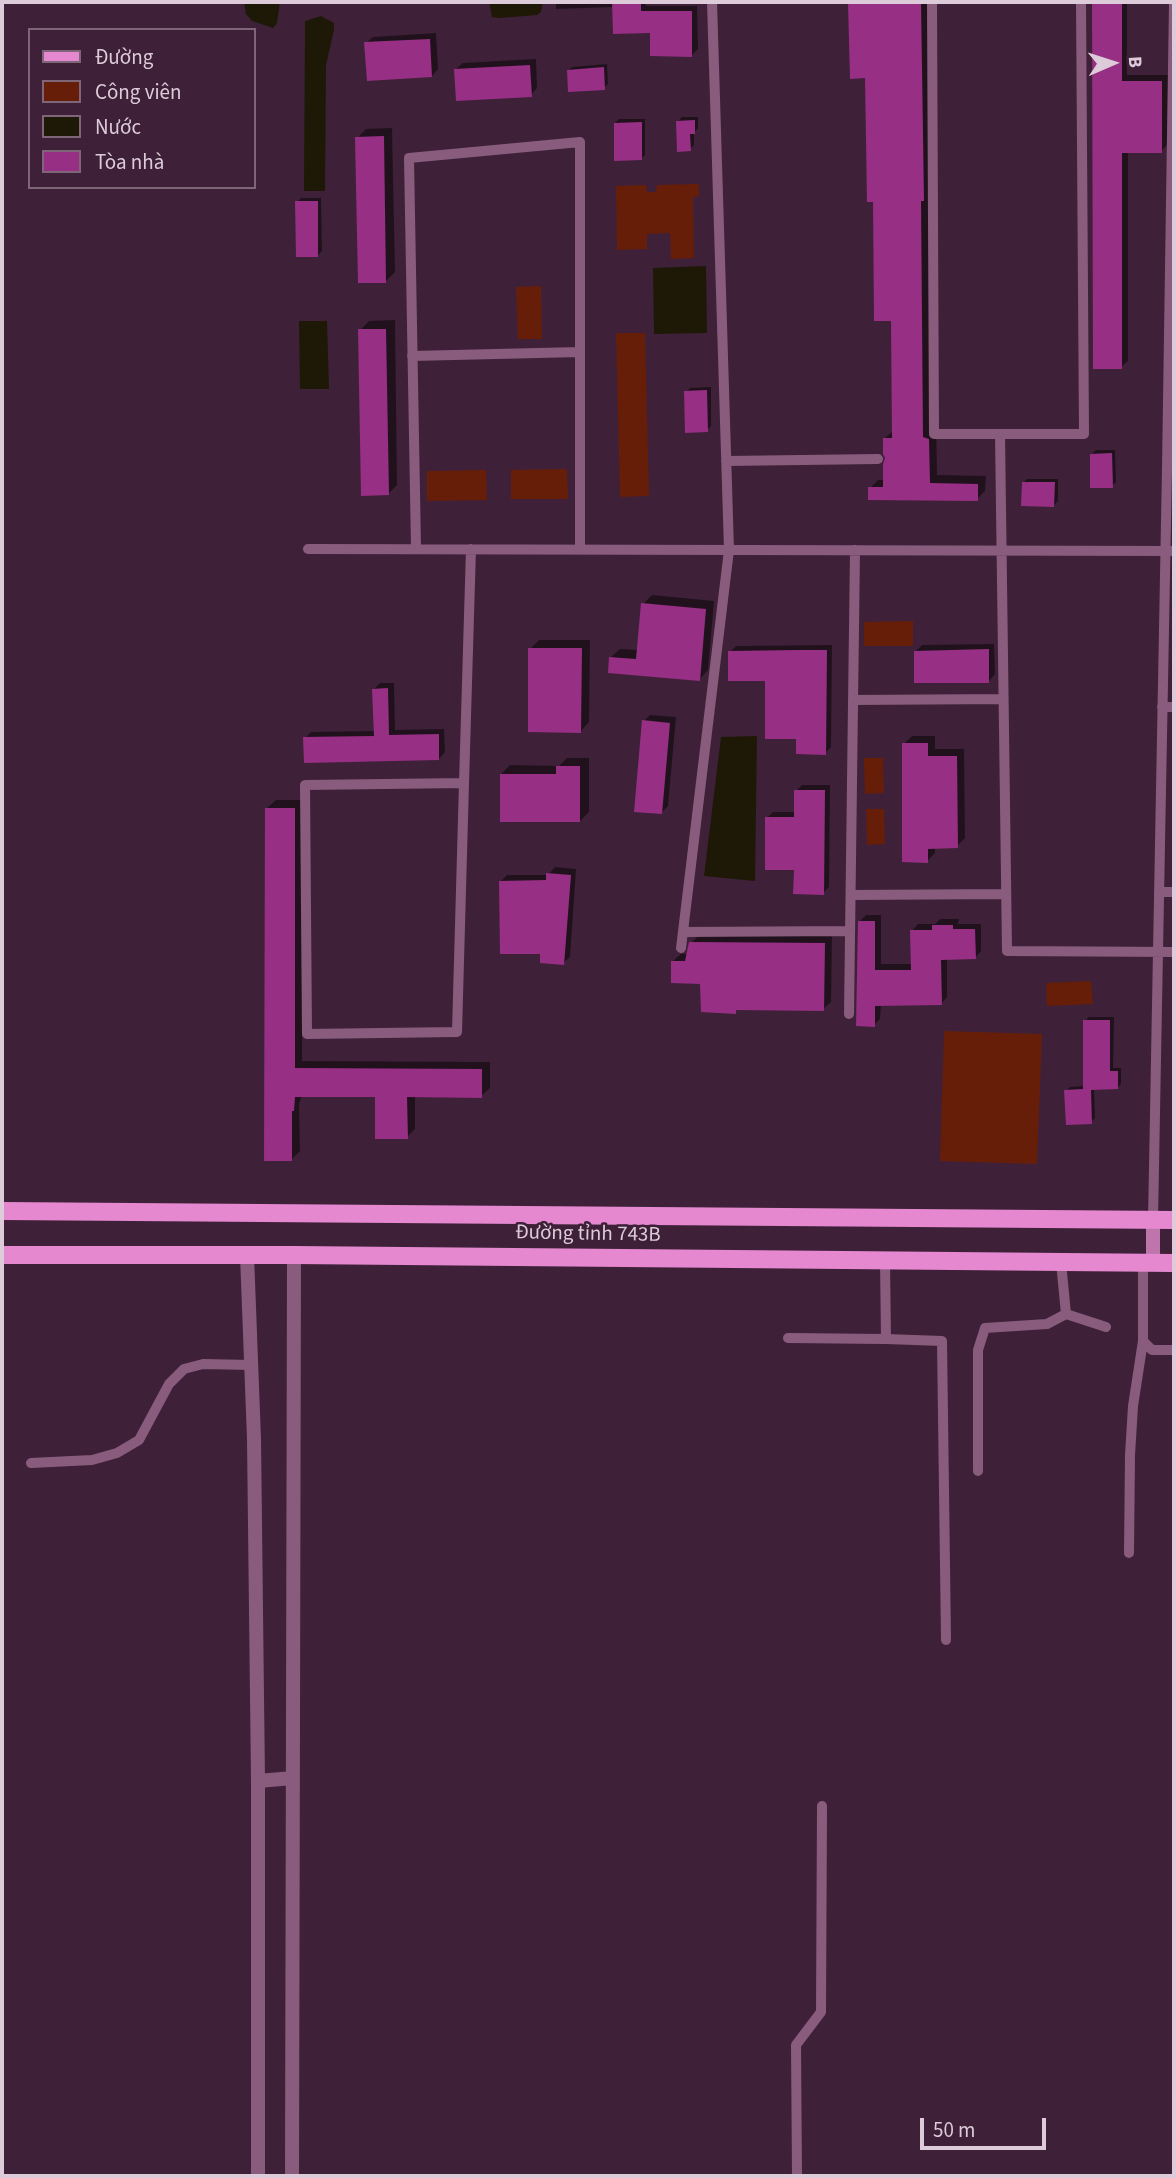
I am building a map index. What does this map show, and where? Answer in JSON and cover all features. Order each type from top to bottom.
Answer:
[{"type":"main road","name":"Đường tỉnh 743B","points":[[2,1211],[1174,1220]]},
{"type":"main road","points":[[1148,1263],[1153,1220]]},
{"type":"main road","name":"Đường tỉnh 743B","points":[[2,1255],[1174,1263]]},
{"type":"street","points":[[247,1255],[254,1439],[258,1781],[258,2176]]},
{"type":"street","points":[[292,2176],[294,1255]]},
{"type":"street","points":[[258,1781],[293,1778]]},
{"type":"lane","points":[[681,948],[729,550],[712,2]]},
{"type":"lane","points":[[932,2],[934,434],[1084,433],[1082,2]]},
{"type":"lane","points":[[1153,1220],[1162,707],[1170,551],[1174,2]]},
{"type":"lane","points":[[416,548],[409,158],[580,142],[580,549]]},
{"type":"lane","points":[[412,356],[580,352]]},
{"type":"lane","points":[[1000,434],[1007,951],[1174,952]]},
{"type":"lane","points":[[726,461],[878,459]]},
{"type":"lane","points":[[307,549],[1170,551]]},
{"type":"lane","points":[[464,783],[304,785],[307,1034],[457,1032],[471,549]]},
{"type":"lane","points":[[849,1014],[855,550]]},
{"type":"lane","points":[[853,700],[1003,699]]},
{"type":"lane","points":[[1162,707],[1174,707]]},
{"type":"lane","points":[[1159,892],[1174,892]]},
{"type":"lane","points":[[851,895],[1006,894]]},
{"type":"lane","points":[[683,932],[850,931]]},
{"type":"lane","points":[[885,1261],[886,1339]]},
{"type":"lane","points":[[1061,1262],[1066,1314]]},
{"type":"lane","points":[[1129,1553],[1133,1406],[1143,1341],[1148,1263]]},
{"type":"lane","points":[[978,1471],[978,1350],[985,1328],[1047,1324],[1066,1314],[1106,1327]]},
{"type":"lane","points":[[788,1338],[942,1341],[946,1640]]},
{"type":"lane","points":[[1143,1341],[1152,1350],[1174,1350]]},
{"type":"lane","points":[[32,1463],[92,1460],[117,1453],[139,1440],[169,1384],[184,1369],[203,1364],[251,1365]]},
{"type":"lane","points":[[797,2176],[796,2045],[821,2012],[822,1806]]},
{"type":"green space","points":[[699,184],[699,196],[693,197],[694,258],[671,259],[670,233],[647,234],[647,249],[617,250],[616,186],[646,185],[647,192],[656,192],[657,185]]},
{"type":"green space","points":[[541,286],[542,339],[518,339],[516,287]]},
{"type":"green space","points":[[616,333],[645,333],[649,496],[620,497]]},
{"type":"green space","points":[[567,469],[568,499],[511,499],[511,470]]},
{"type":"green space","points":[[486,470],[487,500],[427,501],[427,471]]},
{"type":"green space","points":[[913,621],[913,646],[864,646],[864,622]]},
{"type":"green space","points":[[864,758],[883,758],[884,793],[865,794]]},
{"type":"green space","points":[[866,809],[884,809],[885,844],[867,845]]},
{"type":"green space","points":[[1091,981],[1093,1004],[1047,1006],[1046,983]]},
{"type":"green space","points":[[944,1031],[1042,1034],[1037,1164],[940,1161]]},
{"type":"water","points":[[244,2],[280,2],[277,23],[273,28],[252,21],[246,14]]},
{"type":"water","points":[[489,2],[543,2],[541,12],[537,15],[500,18],[492,17]]},
{"type":"water","points":[[321,16],[334,23],[326,65],[325,191],[304,191],[305,21]]},
{"type":"water","points":[[706,266],[707,333],[654,334],[653,268]]},
{"type":"water","points":[[299,321],[327,321],[329,389],[300,389]]},
{"type":"water","points":[[757,736],[755,881],[704,876],[721,737]]},
{"type":"building","points":[[612,2],[641,2],[641,11],[692,11],[692,57],[650,56],[650,33],[613,34]]},
{"type":"building","points":[[848,2],[921,2],[923,437],[929,439],[930,483],[978,484],[978,501],[868,500],[868,487],[883,487],[883,438],[892,438],[891,321],[874,321],[873,202],[867,202],[865,78],[850,79]]},
{"type":"building","points":[[1092,2],[1122,2],[1122,81],[1162,81],[1162,153],[1122,153],[1122,369],[1093,369]]},
{"type":"building","points":[[430,39],[432,77],[367,81],[364,42]]},
{"type":"building","points":[[530,65],[532,97],[456,101],[454,69]]},
{"type":"building","points":[[604,67],[605,90],[568,92],[567,70]]},
{"type":"building","points":[[695,120],[695,134],[690,134],[691,151],[677,152],[676,121]]},
{"type":"building","points":[[642,122],[642,160],[614,161],[614,123]]},
{"type":"building","points":[[384,136],[386,283],[358,283],[355,137]]},
{"type":"building","points":[[295,201],[318,201],[318,257],[296,257]]},
{"type":"building","points":[[358,329],[386,329],[389,495],[361,496]]},
{"type":"building","points":[[707,390],[708,432],[685,433],[684,391]]},
{"type":"building","points":[[1112,453],[1113,488],[1090,488],[1090,454]]},
{"type":"building","points":[[1022,482],[1055,482],[1054,507],[1021,506]]},
{"type":"building","points":[[641,603],[706,609],[700,681],[608,673],[609,657],[636,659]]},
{"type":"building","points":[[528,648],[582,648],[581,733],[528,732]]},
{"type":"building","points":[[989,649],[989,683],[914,683],[914,651]]},
{"type":"building","points":[[827,650],[826,755],[796,754],[796,739],[765,739],[765,681],[728,681],[728,651]]},
{"type":"building","points":[[388,688],[389,735],[439,734],[439,760],[304,763],[303,737],[374,736],[372,689]]},
{"type":"building","points":[[642,720],[670,723],[662,814],[634,812]]},
{"type":"building","points":[[902,743],[928,743],[928,756],[957,756],[958,848],[928,849],[928,863],[902,862]]},
{"type":"building","points":[[556,766],[580,766],[580,822],[500,822],[500,774],[556,774]]},
{"type":"building","points":[[794,790],[825,790],[824,895],[793,894],[794,870],[765,870],[765,817],[794,817]]},
{"type":"building","points":[[265,808],[295,808],[295,1068],[482,1069],[482,1098],[407,1097],[408,1139],[375,1139],[375,1097],[295,1097],[292,1111],[292,1161],[264,1161]]},
{"type":"building","points":[[546,873],[571,875],[564,965],[540,963],[540,954],[500,954],[499,881],[546,880]]},
{"type":"building","points":[[858,921],[875,921],[875,970],[911,970],[910,930],[932,930],[932,925],[975,929],[976,959],[941,960],[942,1005],[875,1006],[875,1027],[856,1026]]},
{"type":"building","points":[[689,942],[825,943],[824,1011],[736,1010],[736,1014],[701,1012],[700,984],[671,983],[671,961],[685,961]]},
{"type":"building","points":[[1083,1020],[1110,1020],[1110,1071],[1118,1071],[1118,1089],[1091,1090],[1092,1124],[1066,1125],[1064,1090],[1083,1089]]}]
